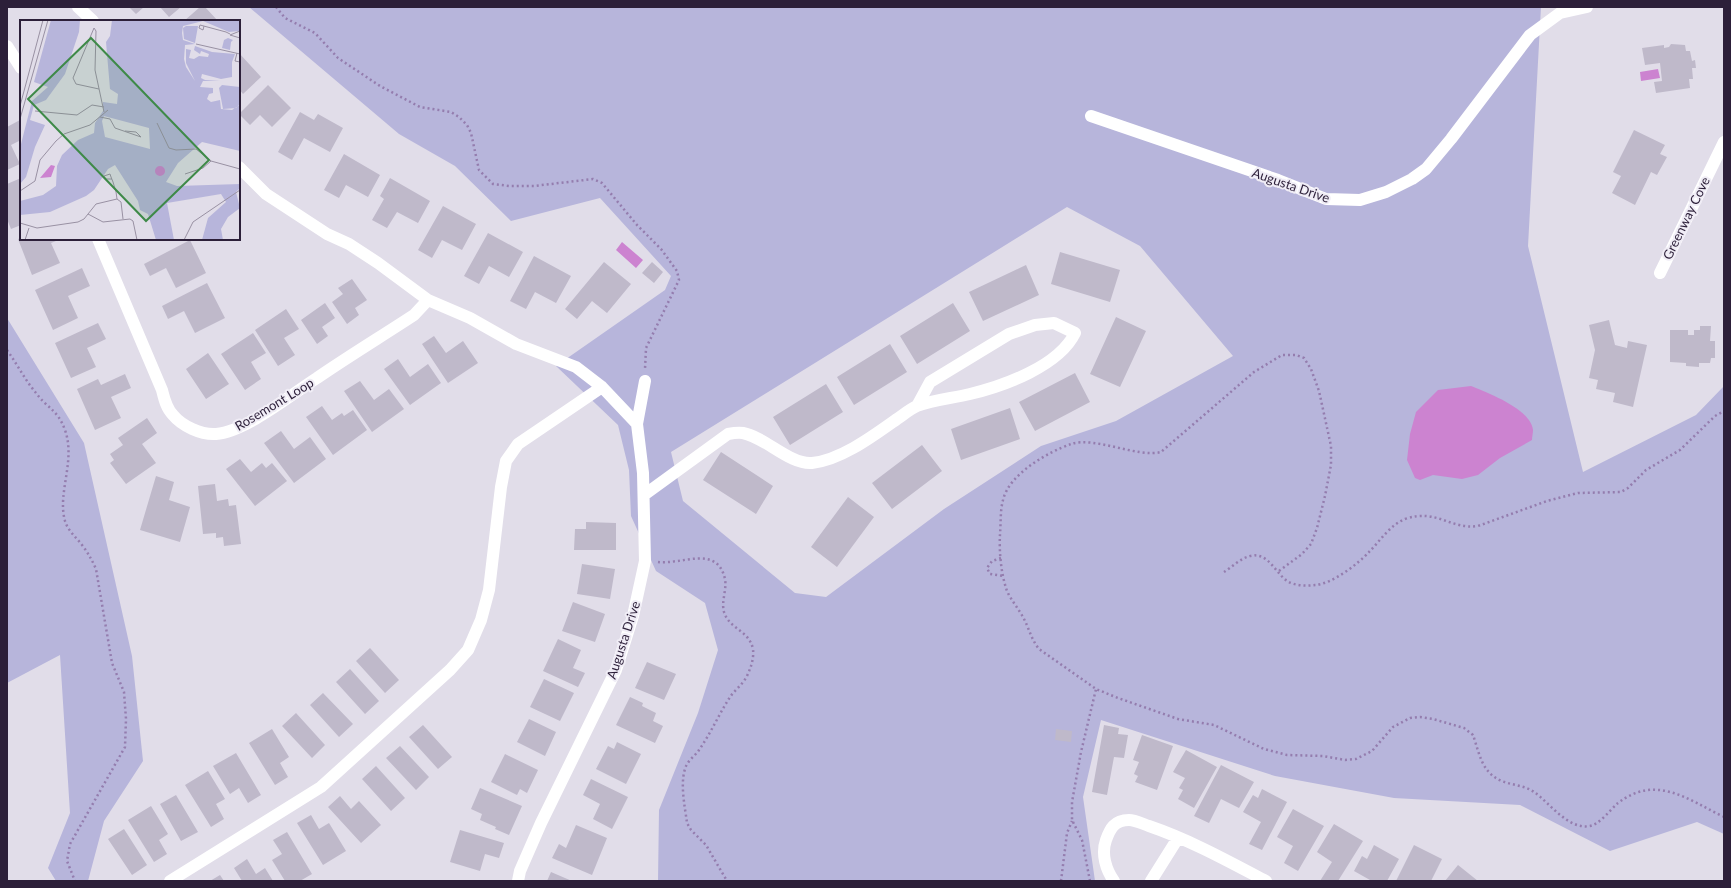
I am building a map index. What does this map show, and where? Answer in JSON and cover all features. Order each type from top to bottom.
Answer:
[{"type":"street","points":[[78,7],[92,20]]},
{"type":"street","name":"Augusta Drive","points":[[1090,116],[1278,180],[1326,199],[1360,200],[1386,192],[1412,180],[1426,169],[1451,139],[1530,35],[1560,13],[1587,7]]},
{"type":"street","points":[[7,46],[20,66]]},
{"type":"street","name":"Greenway Cove","points":[[1660,273],[1724,142]]},
{"type":"street","points":[[240,168],[266,194],[283,206],[327,234],[349,244],[428,300],[470,318],[516,344],[576,367],[602,387],[637,424]]},
{"type":"street","name":"Rosemont Loop","points":[[98,240],[162,390],[166,405],[173,415],[190,428],[202,433],[216,434],[234,430],[414,314],[428,300]]},
{"type":"street","points":[[644,495],[728,434],[743,433],[757,438],[792,458],[810,464],[833,458],[869,438],[917,406],[973,393],[1021,377],[1055,357],[1070,343],[1075,333],[1054,323],[1035,325],[1009,334],[930,382],[917,406]]},
{"type":"street","name":"Augusta Drive","points":[[518,881],[520,871],[541,823],[616,670],[633,616],[645,561],[643,473],[637,424],[645,381]]},
{"type":"street","points":[[170,881],[321,787],[450,670],[468,650],[480,620],[489,590],[501,487],[506,461],[518,444],[602,387]]},
{"type":"street","points":[[1114,881],[1110,875],[1104,857],[1104,846],[1110,828],[1120,822],[1130,820],[1166,832],[1214,853],[1266,881]]},
{"type":"street","points":[[1151,881],[1178,838]]},
{"type":"path","points":[[276,7],[285,18],[315,33],[338,58],[380,86],[420,107],[445,110],[459,117],[467,125],[471,133],[479,170],[493,184],[508,186],[534,186],[593,180],[602,183],[637,225],[661,249],[677,271],[679,280],[646,348],[645,381]]},
{"type":"path","points":[[7,350],[37,395],[56,413],[66,431],[69,447],[63,511],[65,521],[69,530],[91,558],[96,569],[110,656],[124,692],[126,704],[125,747],[70,844],[67,861],[75,881]]},
{"type":"path","points":[[1279,571],[1302,554],[1311,544],[1324,503],[1331,465],[1331,446],[1319,391],[1311,369],[1304,358],[1296,355],[1282,355],[1254,372],[1161,452],[1151,454],[1085,443],[1072,444],[1039,460],[1022,471],[1011,484],[1003,499],[1000,539],[1003,576],[1007,591],[1023,618],[1028,633],[1036,645],[1096,689],[1178,719],[1214,726],[1264,749],[1287,755],[1323,756],[1345,760],[1356,759],[1372,751],[1393,727],[1400,722],[1410,718],[1420,717],[1433,719],[1470,731],[1487,770],[1495,778],[1532,791],[1557,812],[1576,824],[1590,826],[1596,823],[1633,793],[1653,789],[1665,790],[1678,795],[1724,817]]},
{"type":"path","points":[[1224,572],[1250,556],[1260,556],[1267,560],[1290,582],[1306,586],[1318,585],[1337,576],[1357,563],[1389,530],[1404,520],[1422,515],[1434,516],[1468,527],[1478,526],[1547,501],[1578,493],[1621,492],[1628,488],[1646,470],[1680,450],[1715,416],[1724,411]]},
{"type":"path","points":[[645,561],[676,562],[701,558],[716,561],[721,568],[725,580],[724,613],[729,620],[746,634],[751,642],[753,651],[752,664],[746,678],[731,696],[699,751],[685,768],[683,778],[687,823],[691,830],[706,845],[726,881]]},
{"type":"path","points":[[1001,558],[992,561],[987,568],[990,574],[1003,576]]},
{"type":"path","points":[[1061,881],[1068,833],[1072,820],[1072,802],[1081,752],[1096,689]]},
{"type":"path","points":[[1072,820],[1082,840],[1090,881]]},
{"type":"shaded area","points":[[249,7],[1541,7],[1528,246],[1583,472],[1696,415],[1724,386],[1724,834],[1697,822],[1610,851],[1520,805],[1394,798],[1275,776],[1101,720],[1083,797],[1095,881],[658,881],[659,810],[698,713],[718,650],[705,603],[656,571],[631,516],[629,470],[618,425],[556,366],[665,290],[671,276],[600,198],[511,221],[455,166],[399,134]],"holes":[[[1067,207],[1140,246],[1233,356],[1116,421],[1041,446],[944,509],[826,597],[795,593],[683,501],[671,452]]]},
{"type":"shaded area","points":[[1658,69],[1660,78],[1641,81],[1640,72]]},
{"type":"shaded area","points":[[622,242],[643,260],[636,268],[616,250]]},
{"type":"shaded area","points":[[7,318],[84,443],[132,656],[143,761],[104,821],[88,881],[56,881],[48,868],[70,813],[60,655],[7,683]]},
{"type":"shaded area","points":[[1471,386],[1508,403],[1525,415],[1533,430],[1532,440],[1500,458],[1478,475],[1462,479],[1433,475],[1420,480],[1415,478],[1407,460],[1410,434],[1416,412],[1438,390]]},
{"type":"building","points":[[129,7],[144,7],[136,14]]},
{"type":"building","points":[[160,7],[181,7],[169,17]]},
{"type":"building","points":[[200,7],[205,7],[217,20],[185,20]]},
{"type":"building","points":[[1671,44],[1685,45],[1686,51],[1690,51],[1692,61],[1695,60],[1696,68],[1692,68],[1693,79],[1689,79],[1690,88],[1656,93],[1654,82],[1662,81],[1660,63],[1645,65],[1642,48],[1664,45],[1664,48],[1669,47]]},
{"type":"building","points":[[240,54],[261,77],[243,94],[240,90]]},
{"type":"building","points":[[268,85],[291,108],[272,127],[260,115],[250,125],[240,115],[240,113]]},
{"type":"building","points":[[300,112],[314,120],[318,114],[343,128],[330,152],[304,138],[292,160],[278,152]]},
{"type":"building","points":[[20,120],[20,140],[11,145],[20,164],[7,170],[7,127]]},
{"type":"building","points":[[1634,130],[1665,145],[1660,154],[1667,157],[1657,175],[1651,172],[1635,205],[1612,193],[1621,176],[1613,172]]},
{"type":"building","points":[[344,154],[380,175],[368,197],[346,185],[339,198],[324,190]]},
{"type":"building","points":[[20,178],[20,225],[11,229],[7,219],[7,184]]},
{"type":"building","points":[[390,178],[430,201],[418,223],[397,212],[387,228],[372,220],[384,199],[380,196]]},
{"type":"building","points":[[443,206],[476,224],[462,250],[442,240],[432,258],[418,250]]},
{"type":"building","points":[[488,233],[523,252],[509,277],[489,266],[479,284],[464,276]]},
{"type":"building","points":[[18,239],[58,240],[51,243],[60,263],[32,275]]},
{"type":"building","points":[[190,240],[206,273],[176,288],[166,268],[150,276],[144,264]]},
{"type":"building","points":[[1060,252],[1120,270],[1110,302],[1051,284]]},
{"type":"building","points":[[534,256],[571,276],[556,303],[535,292],[526,309],[510,301]]},
{"type":"building","points":[[604,262],[631,284],[607,313],[592,301],[577,319],[565,309]]},
{"type":"building","points":[[652,262],[663,272],[654,283],[642,273]]},
{"type":"building","points":[[1026,265],[1039,295],[983,321],[969,292]]},
{"type":"building","points":[[82,268],[90,286],[68,296],[78,318],[53,330],[35,290]]},
{"type":"building","points":[[352,279],[367,300],[355,308],[359,315],[347,324],[332,302],[343,294],[338,288]]},
{"type":"building","points":[[207,283],[225,318],[195,333],[184,311],[168,319],[162,306]]},
{"type":"building","points":[[325,303],[335,318],[322,327],[328,336],[317,344],[301,320]]},
{"type":"building","points":[[953,303],[970,331],[917,364],[900,336]]},
{"type":"building","points":[[286,309],[299,329],[284,338],[295,355],[278,366],[255,330]]},
{"type":"building","points":[[1116,317],[1146,331],[1120,387],[1090,374]]},
{"type":"building","points":[[1609,320],[1615,345],[1627,348],[1628,341],[1647,345],[1633,407],[1613,402],[1615,393],[1596,389],[1598,380],[1589,378],[1595,350],[1589,325]]},
{"type":"building","points":[[98,323],[106,339],[87,348],[96,367],[71,378],[55,343]]},
{"type":"building","points":[[1700,326],[1711,326],[1710,341],[1715,341],[1715,358],[1711,358],[1710,363],[1699,363],[1699,367],[1686,366],[1686,363],[1670,362],[1670,330],[1688,330],[1688,335],[1694,335],[1694,330],[1700,330]]},
{"type":"building","points":[[253,333],[266,353],[251,362],[261,379],[245,390],[221,354]]},
{"type":"building","points":[[434,336],[446,353],[463,341],[478,363],[448,383],[422,344]]},
{"type":"building","points":[[890,344],[907,372],[854,405],[837,377]]},
{"type":"building","points":[[208,353],[229,384],[206,399],[186,369]]},
{"type":"building","points":[[398,359],[410,377],[428,364],[441,383],[410,405],[384,369]]},
{"type":"building","points":[[1075,373],[1090,402],[1035,431],[1019,402]]},
{"type":"building","points":[[125,374],[131,388],[111,397],[121,418],[95,430],[77,389],[98,379],[101,385]]},
{"type":"building","points":[[360,381],[374,400],[389,389],[404,409],[372,432],[344,391]]},
{"type":"building","points":[[826,384],[843,412],[790,445],[773,417]]},
{"type":"building","points":[[322,406],[332,420],[342,413],[344,416],[353,410],[367,430],[333,455],[306,417]]},
{"type":"building","points":[[1010,408],[1020,439],[961,460],[951,429]]},
{"type":"building","points":[[147,418],[157,433],[142,444],[156,463],[126,484],[110,463],[114,460],[110,454],[123,445],[118,438]]},
{"type":"building","points":[[281,431],[294,449],[310,437],[326,459],[294,483],[264,443]]},
{"type":"building","points":[[922,445],[942,471],[892,509],[872,483]]},
{"type":"building","points":[[721,452],[773,486],[756,514],[703,480]]},
{"type":"building","points":[[240,459],[251,472],[262,463],[266,468],[272,463],[287,481],[255,506],[226,469]]},
{"type":"building","points":[[156,476],[174,482],[169,500],[190,507],[180,542],[140,530]]},
{"type":"building","points":[[215,484],[217,501],[228,499],[229,506],[236,505],[241,544],[224,546],[223,537],[216,538],[216,533],[203,534],[198,486]]},
{"type":"building","points":[[848,497],[874,517],[837,567],[811,547]]},
{"type":"building","points":[[586,522],[616,523],[616,550],[574,550],[575,529],[586,529]]},
{"type":"building","points":[[582,564],[615,569],[610,599],[577,594]]},
{"type":"building","points":[[573,602],[605,614],[595,642],[562,631]]},
{"type":"building","points":[[558,639],[581,650],[573,668],[585,673],[578,687],[543,671]]},
{"type":"building","points":[[370,648],[399,680],[385,693],[356,661]]},
{"type":"building","points":[[647,662],[676,674],[664,700],[635,688]]},
{"type":"building","points":[[350,669],[379,701],[365,714],[336,682]]},
{"type":"building","points":[[544,679],[574,693],[560,721],[530,707]]},
{"type":"building","points":[[323,693],[353,724],[339,737],[310,705]]},
{"type":"building","points":[[630,697],[643,703],[642,706],[656,713],[653,721],[663,726],[655,743],[616,725]]},
{"type":"building","points":[[296,713],[325,745],[312,758],[282,726]]},
{"type":"building","points":[[529,719],[556,732],[545,756],[517,742]]},
{"type":"building","points":[[423,725],[452,757],[438,769],[409,737]]},
{"type":"building","points":[[1104,725],[1119,728],[1118,734],[1128,735],[1124,758],[1114,757],[1107,795],[1092,792]]},
{"type":"building","points":[[272,729],[289,757],[280,763],[288,777],[275,785],[249,743]]},
{"type":"building","points":[[1056,729],[1072,731],[1071,742],[1055,740]]},
{"type":"building","points":[[1142,735],[1173,746],[1157,790],[1135,782],[1138,776],[1134,774],[1139,762],[1133,760]]},
{"type":"building","points":[[617,742],[641,754],[626,784],[596,769],[608,746],[614,749]]},
{"type":"building","points":[[400,746],[429,777],[416,790],[386,758]]},
{"type":"building","points":[[1186,750],[1217,767],[1194,808],[1178,799],[1183,790],[1179,788],[1185,778],[1173,772]]},
{"type":"building","points":[[236,753],[261,795],[248,803],[239,788],[230,794],[213,766]]},
{"type":"building","points":[[505,754],[538,770],[527,793],[520,789],[517,795],[491,782]]},
{"type":"building","points":[[1221,765],[1254,782],[1239,808],[1221,799],[1209,823],[1194,816]]},
{"type":"building","points":[[376,766],[405,798],[391,811],[362,779]]},
{"type":"building","points":[[208,771],[225,799],[216,804],[224,819],[211,827],[185,785]]},
{"type":"building","points":[[591,779],[628,797],[612,829],[593,819],[600,804],[583,795]]},
{"type":"building","points":[[480,788],[522,806],[509,835],[480,820],[482,814],[471,809]]},
{"type":"building","points":[[1262,789],[1287,802],[1262,850],[1249,844],[1261,822],[1243,812],[1253,795],[1258,798]]},
{"type":"building","points":[[176,795],[198,832],[181,841],[160,804]]},
{"type":"building","points":[[340,796],[351,809],[359,801],[381,825],[361,843],[328,807]]},
{"type":"building","points":[[151,806],[168,834],[159,840],[167,854],[154,862],[128,820]]},
{"type":"building","points":[[1293,809],[1324,826],[1298,871],[1284,863],[1293,846],[1277,837]]},
{"type":"building","points":[[311,815],[319,829],[329,823],[346,851],[323,865],[297,823]]},
{"type":"building","points":[[1334,824],[1363,841],[1338,881],[1320,881],[1332,862],[1317,852]]},
{"type":"building","points":[[576,825],[607,838],[592,875],[552,858],[559,844],[566,848]]},
{"type":"building","points":[[124,829],[147,865],[132,875],[108,839]]},
{"type":"building","points":[[460,830],[504,843],[499,858],[485,854],[480,871],[450,862]]},
{"type":"building","points":[[287,832],[312,874],[300,881],[285,881],[272,860],[282,854],[273,840]]},
{"type":"building","points":[[1374,845],[1399,859],[1387,881],[1369,881],[1370,880],[1354,871],[1362,856],[1367,859]]},
{"type":"building","points":[[1414,845],[1442,859],[1431,881],[1396,881]]},
{"type":"building","points":[[247,859],[256,874],[265,868],[273,881],[242,881],[234,868]]},
{"type":"building","points":[[1458,865],[1478,881],[1445,881]]},
{"type":"building","points":[[551,872],[572,881],[547,881]]},
{"type":"building","points":[[220,875],[224,881],[210,881]]}]
